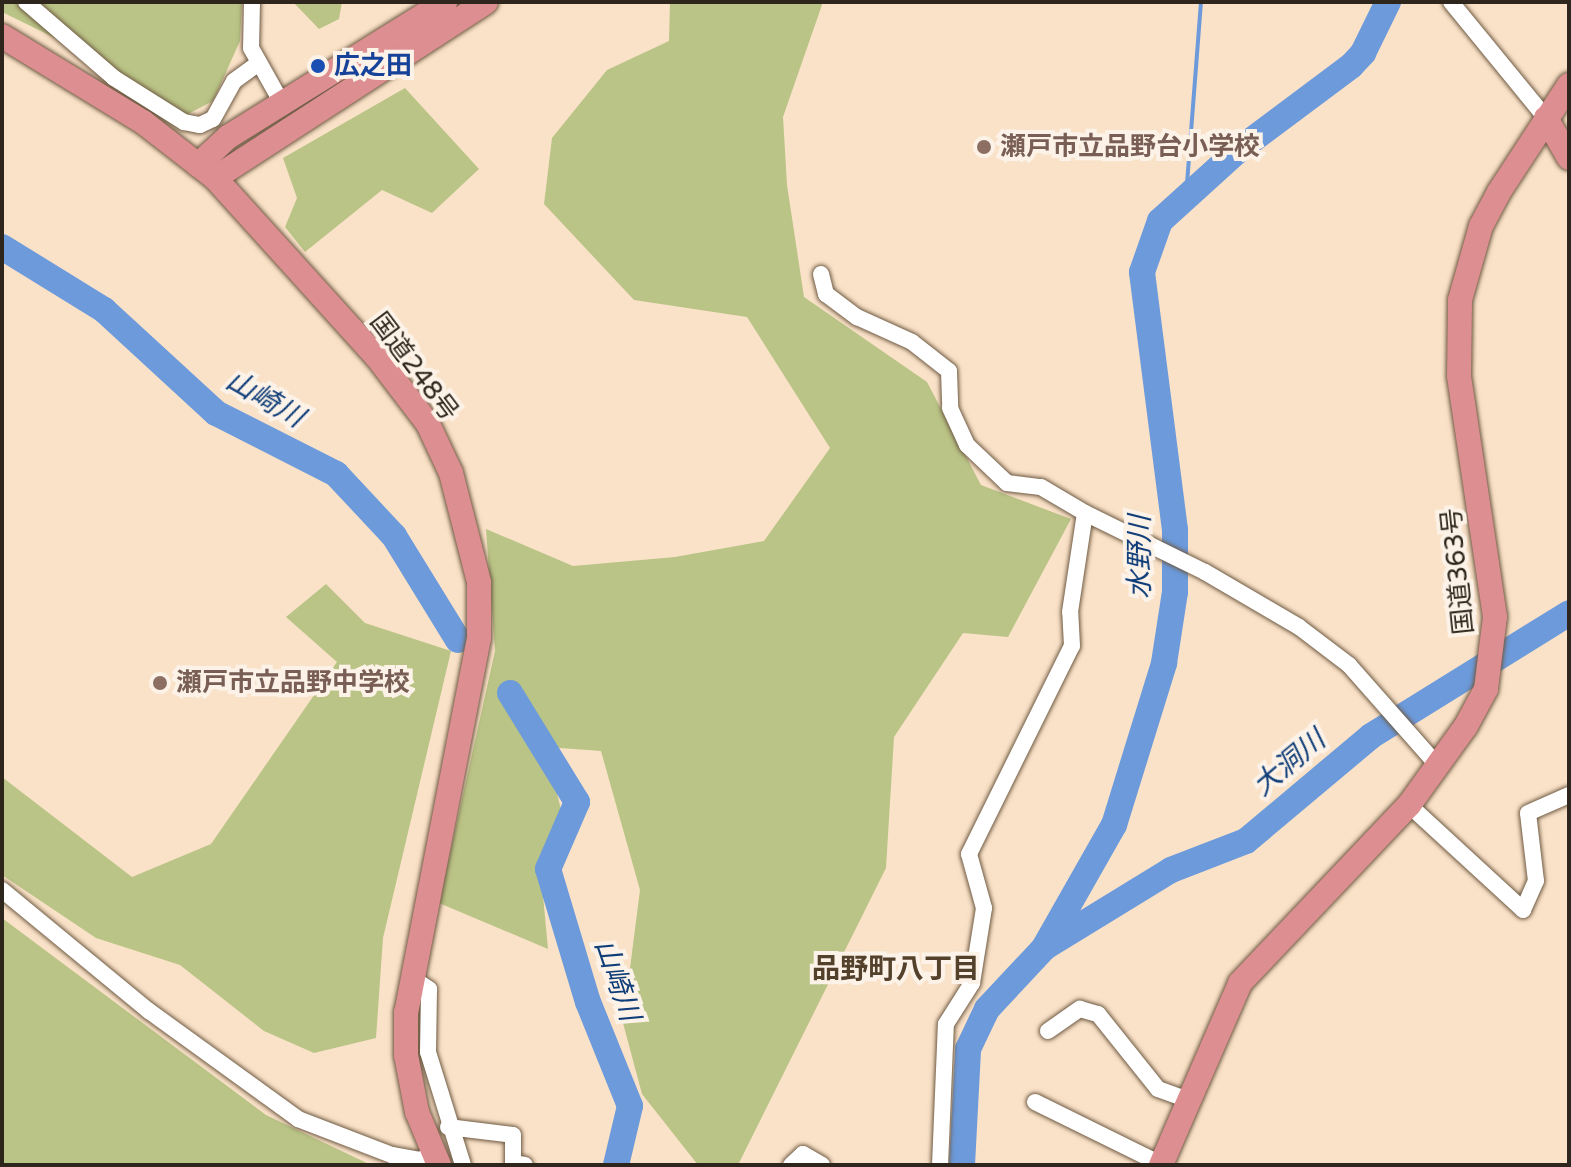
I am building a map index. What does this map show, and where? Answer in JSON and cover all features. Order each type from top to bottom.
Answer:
[{"type":"highway","points":[[207,172],[228,137],[445,2]]},
{"type":"highway","points":[[207,172],[486,2]]},
{"type":"highway","name":"国道248号","points":[[2,36],[143,122],[207,172],[377,357],[428,424],[451,473],[471,539],[479,582],[474,677],[411,977],[406,1055],[436,1159]]},
{"type":"highway","name":"国道363号","points":[[1161,1164],[1240,983],[1409,805],[1438,766],[1486,689],[1494,647],[1488,559],[1459,376],[1460,300],[1481,226],[1569,85]]},
{"type":"highway","points":[[1546,118],[1569,136]]},
{"type":"highway","points":[[1546,118],[1569,158]]},
{"type":"street","points":[[26,2],[114,78],[184,122],[200,125],[213,119],[234,81],[259,63]]},
{"type":"street","points":[[252,2],[251,48],[283,105]]},
{"type":"street","points":[[1451,2],[1546,118]]},
{"type":"street","points":[[821,274],[826,294],[857,317],[912,342],[949,371],[950,408],[967,445],[1007,483],[1041,487],[1143,545],[1205,572],[1312,637],[1349,665],[1438,766]]},
{"type":"street","points":[[940,1165],[946,1024],[972,983],[984,908],[969,854],[1072,646],[1070,612],[1085,513]]},
{"type":"street","points":[[1409,805],[1523,910],[1536,881],[1528,813],[1569,795]]},
{"type":"street","points":[[2,890],[149,1011],[298,1119],[392,1155],[420,1160],[436,1159]]},
{"type":"street","points":[[411,977],[429,989],[428,1052],[448,1127],[463,1165]]},
{"type":"street","points":[[1048,1031],[1080,1009],[1098,1014],[1158,1089],[1189,1100]]},
{"type":"street","points":[[1035,1102],[1161,1164]]},
{"type":"street","points":[[448,1127],[513,1135],[513,1163],[525,1165]]},
{"type":"street","points":[[791,1165],[803,1154],[822,1165]]},
{"type":"green space","points":[[2,2],[22,2],[57,39],[2,12]]},
{"type":"green space","points":[[31,2],[242,2],[240,41],[213,101],[186,115],[117,76]]},
{"type":"green space","points":[[293,2],[342,2],[339,19],[319,29]]},
{"type":"green space","points":[[670,2],[823,2],[783,117],[787,185],[804,297],[927,382],[981,485],[1071,519],[1008,637],[963,633],[894,737],[886,868],[738,1165],[698,1165],[642,1094],[623,1023],[640,890],[601,751],[546,747],[562,814],[541,874],[548,949],[439,903],[495,651],[486,529],[573,566],[675,557],[764,541],[830,448],[747,317],[634,300],[544,204],[552,138],[607,70],[669,41]]},
{"type":"green space","points":[[405,88],[479,169],[432,213],[382,190],[305,252],[285,227],[297,198],[283,158]]},
{"type":"green space","points":[[326,584],[365,623],[451,651],[383,938],[376,1038],[314,1053],[264,1031],[180,965],[96,938],[2,875],[2,777],[132,877],[211,844],[337,662],[286,617]]},
{"type":"green space","points":[[2,918],[266,1115],[371,1165],[2,1165]]},
{"type":"waterway","points":[[1186,197],[1201,2]]},
{"type":"waterway","name":"水野川","points":[[962,1165],[968,1049],[987,1009],[1044,948],[1114,825],[1164,663],[1175,592],[1175,530],[1142,272],[1160,221],[1236,152],[1351,66],[1363,53],[1388,2]]},
{"type":"waterway","name":"山崎川","points":[[2,247],[104,310],[216,413],[336,474],[394,536],[458,640]]},
{"type":"waterway","name":"大洞川","points":[[1047,946],[1171,870],[1246,841],[1371,736],[1569,613]]},
{"type":"waterway","name":"山崎川","points":[[510,693],[577,802],[548,869],[588,1002],[630,1106],[616,1165]]},
{"type":"place","name":"広之田","points":[[318,66]]},
{"type":"place","name":"瀬戸市立品野台小学校","points":[[984,147]]},
{"type":"place","name":"瀬戸市立品野中学校","points":[[160,683]]},
{"type":"district","name":"品野町八丁目","points":[[896,969]]}]
